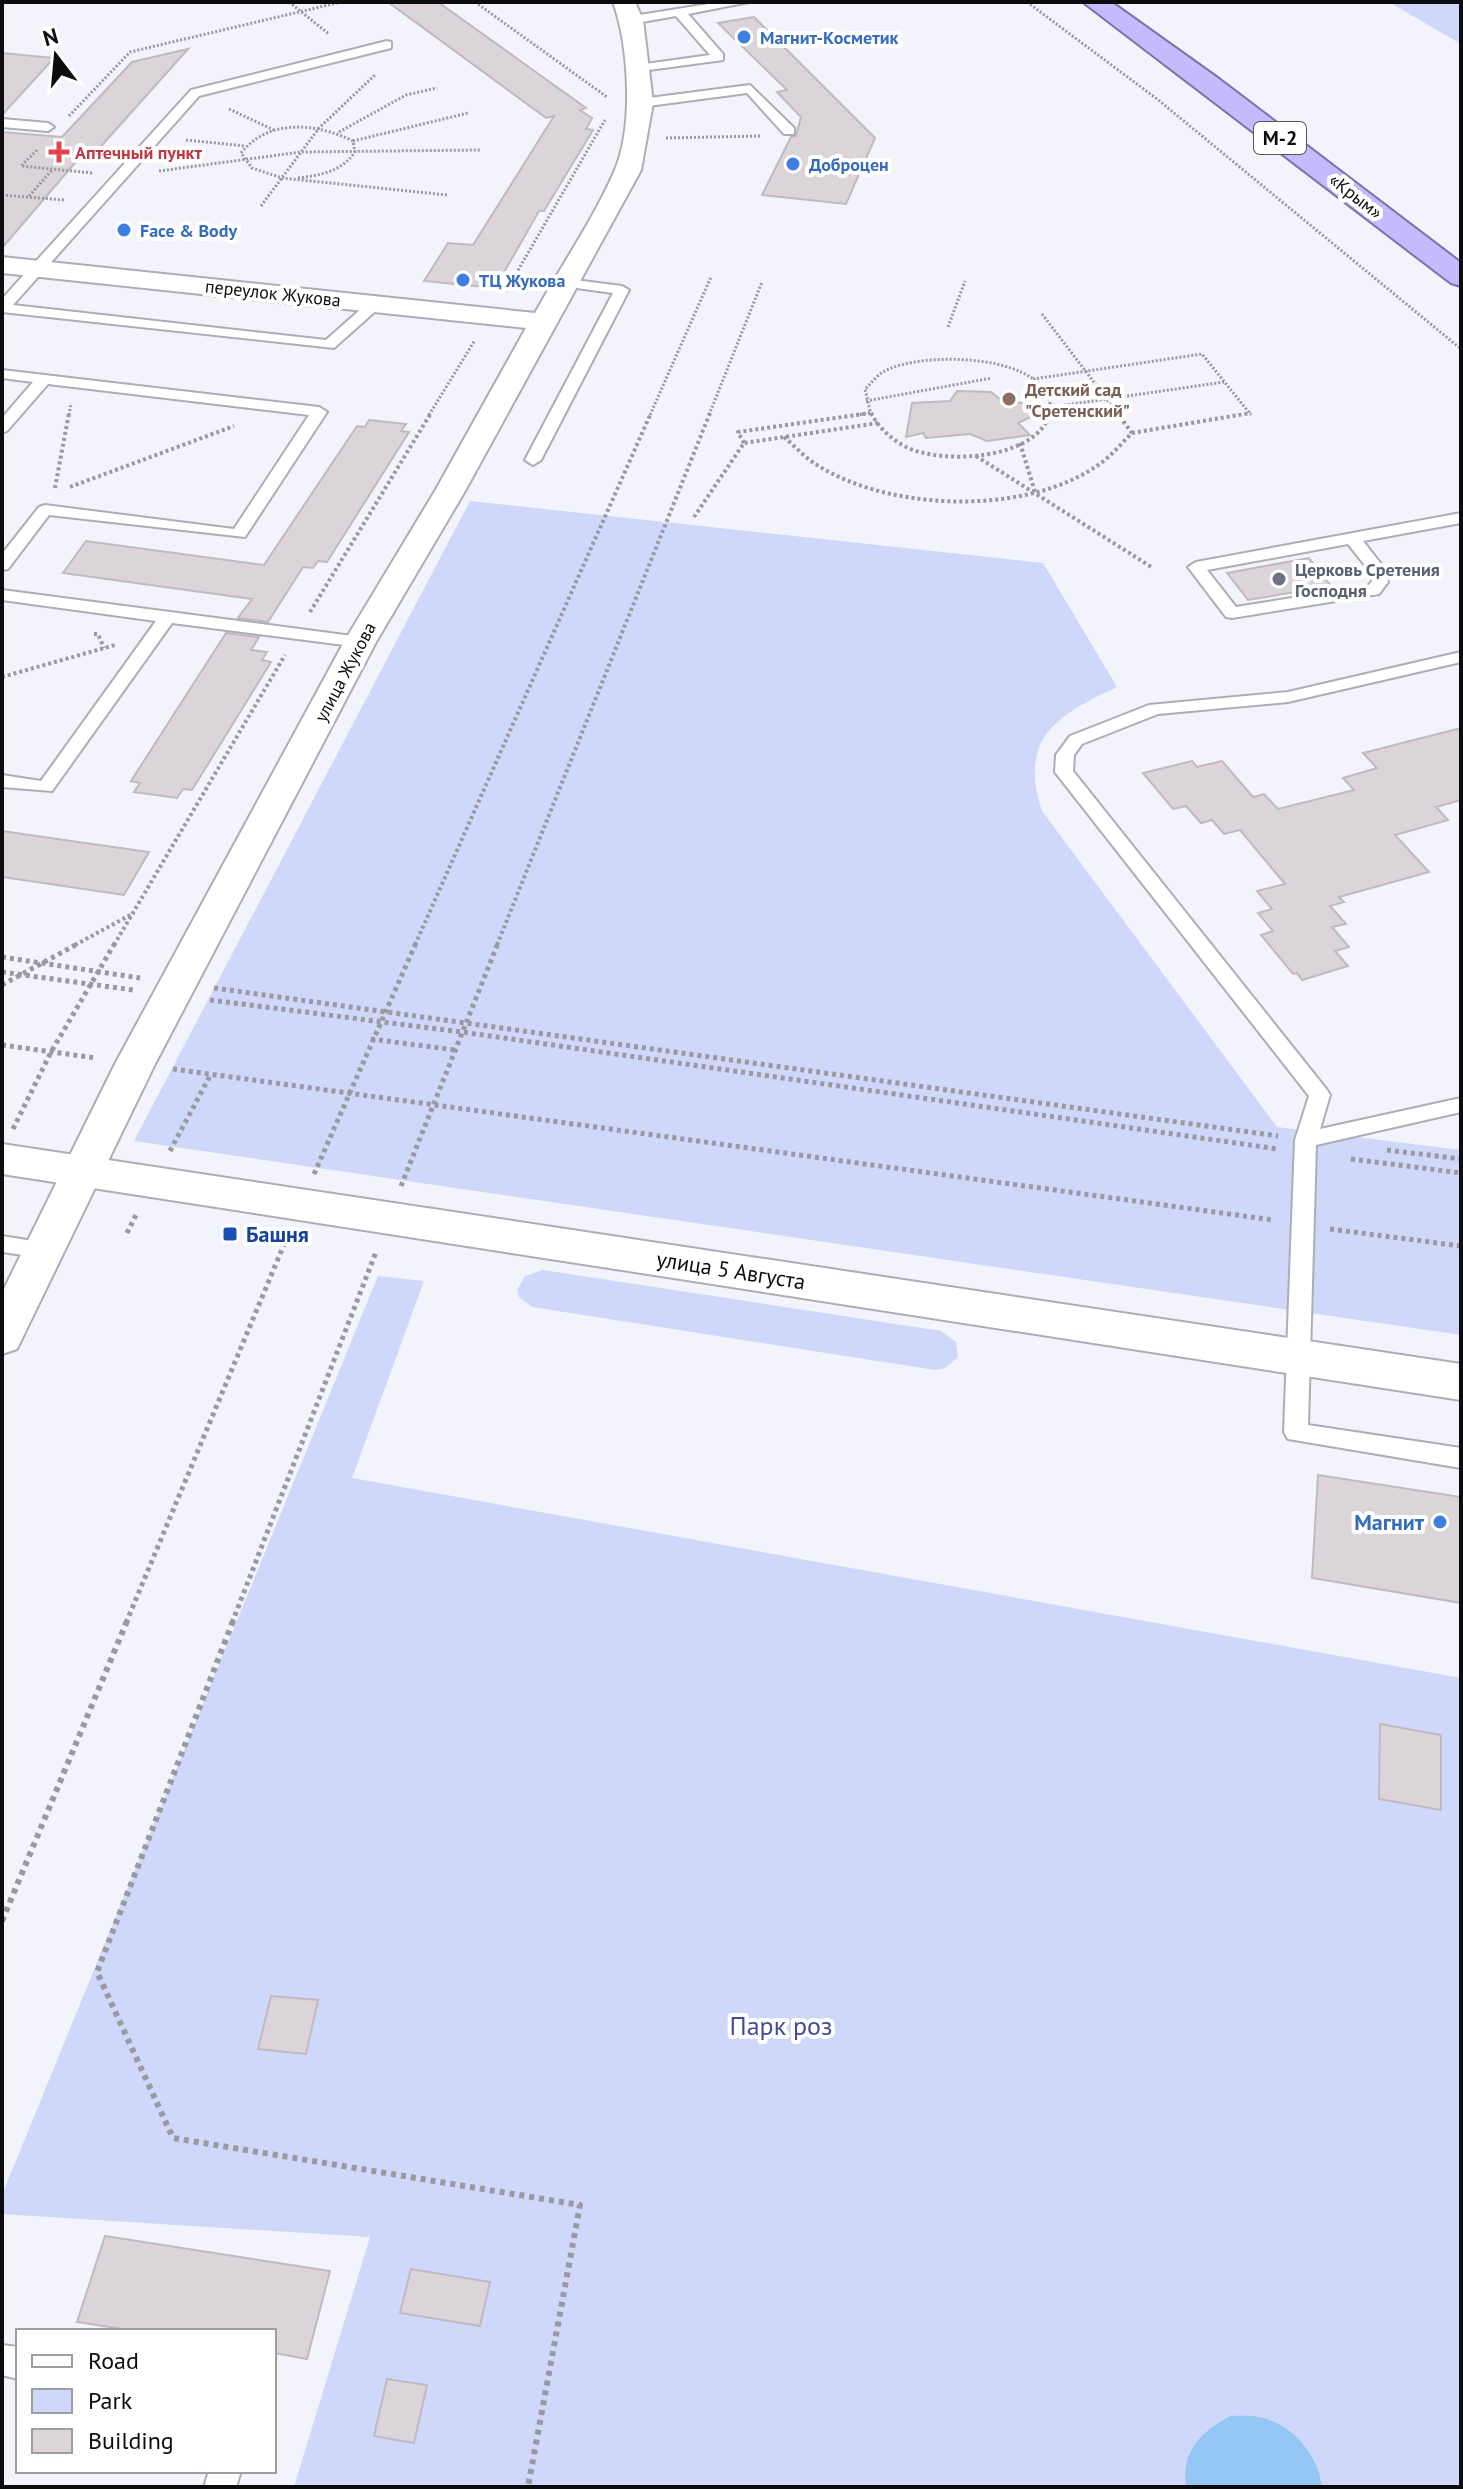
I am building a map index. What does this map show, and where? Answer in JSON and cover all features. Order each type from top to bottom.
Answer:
[{"type":"highway","name":"«Крым»","points":[[1095,2],[1210,84],[1461,277]]},
{"type":"highway","name":"«Крым»","points":[[1107,2],[1220,82],[1461,266]]},
{"type":"street","name":"улица Жукова","points":[[2,1337],[135,1064],[360,642],[545,322],[628,170],[635,137],[628,103],[638,69],[628,11]]},
{"type":"street","name":"переулок Жукова","points":[[2,265],[545,322]]},
{"type":"street","name":"улица 5 Августа","points":[[6,1148],[82,1171],[1461,1382]]},
{"type":"lane","points":[[628,11],[679,12],[743,2]]},
{"type":"lane","points":[[638,69],[719,57],[679,12]]},
{"type":"lane","points":[[2,308],[34,268],[195,93],[387,45]]},
{"type":"lane","points":[[628,103],[750,89],[789,131]]},
{"type":"lane","points":[[2,123],[48,127]]},
{"type":"lane","points":[[533,460],[622,290],[567,283]]},
{"type":"lane","points":[[2,308],[329,345],[375,304]]},
{"type":"lane","points":[[2,374],[319,412],[239,534],[45,510],[2,565]]},
{"type":"lane","points":[[2,428],[43,380]]},
{"type":"lane","points":[[1353,539],[1376,568],[1380,582],[1373,590],[1232,613],[1196,567],[1461,518]]},
{"type":"lane","points":[[2,595],[360,642]]},
{"type":"lane","points":[[2,781],[46,787],[167,617]]},
{"type":"lane","points":[[1461,657],[1288,697],[1155,709],[1076,740],[1065,755],[1064,772],[1320,1095],[1306,1147],[1296,1432],[1461,1458]]},
{"type":"lane","points":[[1306,1147],[1461,1105]]},
{"type":"lane","points":[[2,1244],[44,1250]]},
{"type":"path","points":[[289,2],[331,36]]},
{"type":"path","points":[[65,120],[130,52],[341,2]]},
{"type":"path","points":[[475,2],[628,103]]},
{"type":"path","points":[[1027,2],[1157,99],[1461,349]]},
{"type":"path","points":[[261,206],[319,128],[386,65]]},
{"type":"path","points":[[339,132],[406,95],[437,88]]},
{"type":"path","points":[[195,93],[275,131]]},
{"type":"path","points":[[447,195],[282,178],[250,168],[241,153],[256,137],[275,131],[319,128],[339,132],[353,141],[468,113]]},
{"type":"path","points":[[6,1148],[51,1052],[609,114]]},
{"type":"path","points":[[596,137],[748,138],[789,131]]},
{"type":"path","points":[[156,136],[245,146]]},
{"type":"path","points":[[298,178],[338,169],[349,162],[355,152],[353,141]]},
{"type":"path","points":[[43,143],[21,166],[98,173]]},
{"type":"path","points":[[119,177],[301,152],[480,150]]},
{"type":"path","points":[[29,197],[53,169]]},
{"type":"path","points":[[2,195],[73,201]]},
{"type":"path","points":[[2,1921],[371,1039],[711,277]]},
{"type":"path","points":[[948,327],[965,281]]},
{"type":"path","points":[[528,2487],[580,2205],[173,2138],[97,1972],[433,1104],[762,282]]},
{"type":"path","points":[[1042,314],[1132,433]]},
{"type":"path","points":[[784,437],[798,454],[824,471],[887,492],[951,501],[1008,498],[1035,493],[1104,464],[1119,452],[1132,433],[1252,415],[1202,354],[1033,379]]},
{"type":"path","points":[[930,360],[981,361],[1014,368],[1033,379],[1048,394],[1052,407],[1048,423],[1038,434],[1004,451],[975,455],[922,454],[901,446],[878,423],[866,401],[865,389],[884,371],[930,360]]},
{"type":"path","points":[[866,401],[992,378]]},
{"type":"path","points":[[1052,407],[1225,382]]},
{"type":"path","points":[[74,383],[54,493],[283,408]]},
{"type":"path","points":[[744,443],[738,432],[872,413]]},
{"type":"path","points":[[694,517],[744,443],[878,423]]},
{"type":"path","points":[[1020,443],[1035,493]]},
{"type":"path","points":[[975,455],[1153,568]]},
{"type":"path","points":[[2,677],[155,634]]},
{"type":"path","points":[[2,985],[135,912]]},
{"type":"path","points":[[2,957],[100,972],[177,990],[380,1021],[1306,1147]]},
{"type":"path","points":[[2,972],[93,984],[385,1010],[466,1021],[1461,1173]]},
{"type":"path","points":[[371,1039],[455,1050]]},
{"type":"path","points":[[2,1045],[1461,1246]]},
{"type":"path","points":[[1383,1150],[1461,1159]]},
{"type":"green space","points":[[1389,2],[1461,2],[1461,44]]},
{"type":"green space","points":[[470,501],[1043,563],[1117,687],[1077,708],[1048,732],[1039,747],[1035,765],[1042,811],[1277,1127],[1461,1150],[1461,1335],[134,1141]]},
{"type":"green space","points":[[543,1270],[941,1331],[956,1342],[958,1357],[945,1368],[935,1370],[532,1307],[519,1297],[517,1290],[525,1276]]},
{"type":"green space","name":"Парк роз","points":[[378,1276],[424,1281],[352,1478],[1461,1678],[1461,2487],[294,2487],[370,2237],[2,2214],[2,2195]]},
{"type":"shaded area","points":[[1230,2416],[1263,2418],[1285,2428],[1310,2453],[1322,2487],[1186,2487],[1187,2463],[1195,2444]]},
{"type":"building","points":[[388,2],[438,2],[586,108],[580,110],[592,118],[586,129],[593,130],[544,211],[539,211],[495,288],[424,281],[448,243],[473,245],[554,116],[546,118]]},
{"type":"building","points":[[754,17],[875,138],[846,204],[762,195],[791,137],[796,136],[801,117],[777,92],[787,90],[718,23]]},
{"type":"building","points":[[188,49],[95,153],[80,157],[2,248],[2,132],[62,137],[132,62]]},
{"type":"building","points":[[2,53],[54,58],[2,115]]},
{"type":"building","points":[[957,391],[991,392],[1002,401],[1054,406],[1018,423],[1030,435],[987,441],[970,434],[926,438],[923,433],[906,437],[912,403],[950,401]]},
{"type":"building","points":[[369,420],[406,424],[401,431],[409,432],[327,562],[318,561],[313,568],[303,567],[268,622],[238,618],[252,599],[63,573],[86,541],[264,565],[357,426],[365,427]]},
{"type":"building","name":"Церковь Сретения Господня","points":[[1309,558],[1331,586],[1248,600],[1227,573]]},
{"type":"building","points":[[226,633],[259,637],[251,650],[267,652],[262,660],[271,662],[192,790],[183,789],[177,798],[134,792],[140,783],[131,781]]},
{"type":"building","points":[[1461,728],[1461,800],[1436,807],[1448,820],[1395,835],[1429,872],[1339,897],[1344,902],[1330,906],[1346,924],[1332,927],[1349,947],[1335,951],[1348,966],[1302,980],[1297,973],[1293,974],[1261,935],[1273,931],[1258,913],[1272,909],[1257,891],[1285,884],[1240,830],[1224,834],[1212,820],[1201,823],[1186,806],[1173,809],[1143,773],[1192,761],[1197,767],[1222,761],[1253,797],[1264,794],[1278,809],[1354,790],[1343,778],[1377,768],[1363,753]]},
{"type":"building","points":[[2,831],[149,852],[124,895],[2,877]]},
{"type":"building","points":[[1318,1475],[1461,1497],[1461,1603],[1312,1578]]},
{"type":"building","points":[[1380,1724],[1441,1735],[1441,1810],[1379,1799]]},
{"type":"building","points":[[271,1996],[318,2000],[306,2054],[258,2049]]},
{"type":"building","points":[[105,2236],[330,2271],[307,2359],[276,2353],[276,2329],[122,2329],[77,2322]]},
{"type":"building","points":[[411,2269],[490,2282],[480,2326],[400,2313]]},
{"type":"building","points":[[387,2379],[427,2385],[414,2443],[374,2436]]},
{"type":"place","name":"Магнит-Косметик","points":[[744,37]]},
{"type":"place","name":"Аптечный пункт","points":[[59,152]]},
{"type":"place","name":"Доброцен","points":[[793,164]]},
{"type":"place","name":"Face & Body","points":[[124,230]]},
{"type":"place","name":"ТЦ Жукова","points":[[463,280]]},
{"type":"place","name":"Детский сад \"Сретенский\"","points":[[1009,399]]},
{"type":"place","name":"Церковь Сретения Господня","points":[[1279,579]]},
{"type":"place","name":"Башня","points":[[230,1234]]},
{"type":"place","name":"Магнит","points":[[1440,1522]]}]
